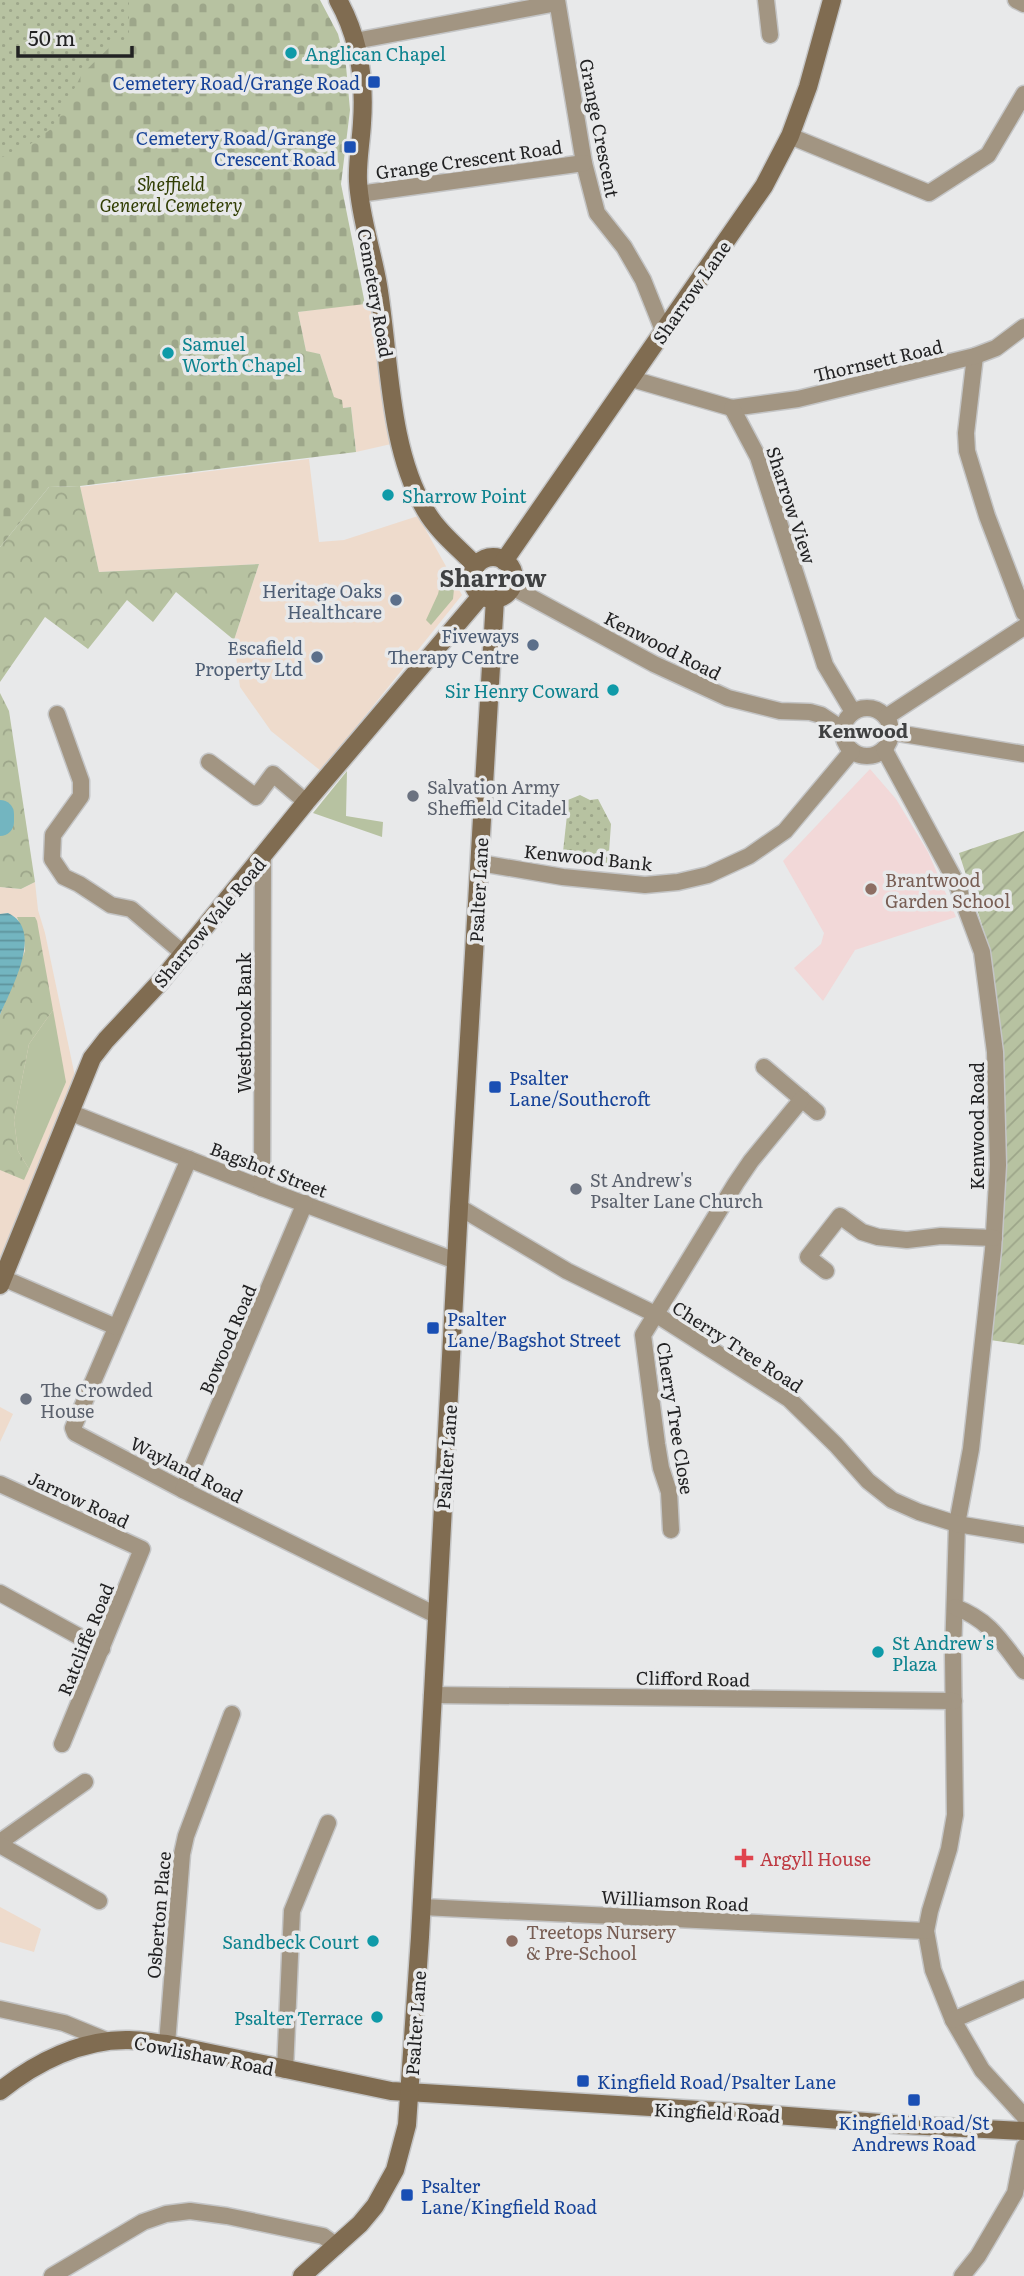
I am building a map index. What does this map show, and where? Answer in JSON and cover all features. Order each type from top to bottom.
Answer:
[{"type":"street","name":"Cemetery Road","points":[[338,0],[355,41],[362,83],[362,122],[357,168],[359,194],[364,231],[377,283],[400,442],[408,471],[427,513],[476,566]]},
{"type":"street","points":[[766,0],[770,35]]},
{"type":"street","name":"Sharrow Lane","points":[[504,561],[764,186],[790,136],[808,87],[832,0]]},
{"type":"street","points":[[1016,0],[1024,4]]},
{"type":"street","points":[[355,41],[557,2]]},
{"type":"street","name":"Grange Crescent","points":[[557,2],[584,163],[597,213],[624,247],[643,280],[663,330]]},
{"type":"street","points":[[790,136],[929,193],[988,155],[1024,94]]},
{"type":"street","name":"Grange Crescent Road","points":[[359,194],[584,163]]},
{"type":"street","name":"Thornsett Road","points":[[732,408],[798,399],[975,356],[996,348],[1024,327]]},
{"type":"street","points":[[975,356],[966,433],[967,451],[987,516],[1024,613]]},
{"type":"street","points":[[632,379],[732,408]]},
{"type":"street","name":"Sharrow View","points":[[732,408],[758,457],[825,665],[853,712]]},
{"type":"street","points":[[489,558],[504,561],[513,572],[512,587],[502,597],[488,597],[473,585],[476,566],[489,558]]},
{"type":"street","name":"Kenwood Road","points":[[512,587],[654,664],[728,698],[780,711],[810,712],[821,715],[842,729]]},
{"type":"street","name":"Sharrow Vale Road","points":[[2,1282],[92,1058],[184,954],[306,802],[488,597]]},
{"type":"street","name":"Psalter Lane","points":[[302,2276],[360,2224],[389,2183],[404,2137],[410,2093],[480,863],[488,597]]},
{"type":"street","points":[[1024,627],[889,725],[884,749],[869,756],[860,755],[852,751],[844,741],[842,729],[853,712],[866,707],[874,708],[889,725],[1024,754]]},
{"type":"street","points":[[57,714],[81,780],[81,796],[53,835],[52,859],[64,877],[111,905],[131,909],[184,954]]},
{"type":"street","name":"Kenwood Road","points":[[884,749],[956,882],[982,952],[995,1052],[998,1165],[994,1238],[971,1449],[957,1524],[955,1815],[949,1849],[926,1931]]},
{"type":"street","name":"Kenwood Bank","points":[[480,863],[563,877],[645,884],[678,882],[708,875],[749,856],[785,831],[852,751]]},
{"type":"street","points":[[209,762],[256,797],[273,774],[306,802]]},
{"type":"street","name":"Westbrook Bank","points":[[262,1188],[263,857]]},
{"type":"street","points":[[764,1067],[817,1112]]},
{"type":"street","name":"Cherry Tree Close","points":[[671,1530],[669,1492],[657,1444],[643,1335],[744,1172],[802,1100]]},
{"type":"street","name":"Bagshot Street","points":[[69,1112],[456,1261]]},
{"type":"street","name":"Wayland Road","points":[[189,1158],[73,1428],[75,1433],[183,1490],[436,1615]]},
{"type":"street","name":"Bowood Road","points":[[183,1490],[305,1203]]},
{"type":"street","name":"Cherry Tree Road","points":[[459,1207],[567,1271],[657,1315],[789,1399],[868,1480],[892,1500],[957,1524],[1024,1535]]},
{"type":"street","points":[[826,1271],[808,1256],[839,1216],[862,1232],[878,1237],[907,1240],[941,1236],[994,1238]]},
{"type":"street","points":[[2,1282],[116,1327]]},
{"type":"street","name":"Jarrow Road","points":[[0,1484],[142,1549]]},
{"type":"street","name":"Ratcliffe Road","points":[[62,1744],[142,1549]]},
{"type":"street","points":[[0,1593],[102,1649]]},
{"type":"street","points":[[955,1607],[974,1615],[992,1628],[1024,1671]]},
{"type":"street","name":"Clifford Road","points":[[432,1695],[954,1700]]},
{"type":"street","name":"Osberton Place","points":[[167,2044],[182,1854],[232,1714]]},
{"type":"street","points":[[85,1782],[0,1844],[99,1900]]},
{"type":"street","points":[[285,2070],[292,1911],[328,1823]]},
{"type":"street","name":"Williamson Road","points":[[422,1907],[926,1931]]},
{"type":"street","points":[[926,1931],[933,1970],[953,2021],[982,2070],[1024,2116]]},
{"type":"street","points":[[953,2021],[1024,1989]]},
{"type":"street","name":"Cowlishaw Road","points":[[0,2008],[64,2023],[108,2041],[130,2040],[167,2044],[383,2090],[410,2093]]},
{"type":"street","points":[[0,2091],[47,2060],[108,2041]]},
{"type":"street","name":"Kingfield Road","points":[[410,2093],[1024,2131]]},
{"type":"street","points":[[962,2276],[978,2256],[1015,2193],[1024,2147]]},
{"type":"street","points":[[52,2276],[144,2222],[166,2214],[190,2211],[323,2236],[337,2246]]},
{"type":"shaded area","points":[[380,301],[400,442],[356,452],[351,407],[343,408],[334,398],[320,354],[306,352],[298,312]]},
{"type":"shaded area","points":[[309,459],[319,542],[344,540],[418,516],[462,595],[321,771],[271,731],[240,687],[234,640],[259,564],[99,572],[80,487]]},
{"type":"shaded area","name":"Brantwood Garden School","points":[[870,769],[896,799],[928,852],[956,917],[855,950],[823,1001],[794,968],[821,944],[824,933],[783,861]]},
{"type":"shaded area","points":[[35,882],[38,910],[77,1086],[0,1292],[0,887],[21,889]]},
{"type":"shaded area","points":[[0,1407],[13,1414],[0,1442]]},
{"type":"shaded area","points":[[0,1907],[41,1929],[34,1952],[0,1942]]},
{"type":"green space","name":"Sheffield General Cemetery","points":[[0,0],[320,0],[338,34],[346,66],[350,110],[341,184],[365,304],[298,312],[306,351],[320,354],[334,397],[342,400],[343,408],[351,407],[356,452],[80,486],[49,487],[0,547]]},
{"type":"green space","points":[[0,0],[129,0],[129,43],[114,43],[82,74],[54,127],[26,147],[0,158]]},
{"type":"green space","points":[[80,486],[99,572],[259,564],[234,640],[176,592],[153,622],[127,600],[88,649],[45,617],[0,682],[0,547],[49,487]]},
{"type":"green space","points":[[443,573],[447,573],[454,589],[453,599],[431,625],[426,620],[438,594]]},
{"type":"green space","points":[[0,693],[9,711],[35,882],[21,889],[0,887]]},
{"type":"green space","points":[[347,771],[346,816],[383,822],[382,837],[313,813]]},
{"type":"green space","points":[[580,795],[590,800],[598,799],[611,824],[608,866],[562,861],[567,815],[558,804]]},
{"type":"green space","points":[[1024,831],[1024,1345],[990,1340],[1007,1146],[989,947],[959,853]]},
{"type":"green space","points":[[17,917],[35,917],[37,921],[53,1010],[29,1044],[14,1120],[18,1151],[29,1169],[24,1180],[0,1170],[0,1015],[25,951],[24,935]]},
{"type":"green space","points":[[53,1010],[66,1082],[29,1169],[18,1151],[14,1120],[29,1044]]},
{"type":"water","points":[[8,913],[19,921],[24,932],[25,946],[17,976],[0,1015],[0,914]]},
{"type":"waterway","points":[[0,814],[0,822]]},
{"type":"place","name":"Anglican Chapel","points":[[291,53]]},
{"type":"place","name":"Cemetery Road/Grange Road","points":[[374,82]]},
{"type":"place","name":"Cemetery Road/Grange Crescent Road","points":[[350,147]]},
{"type":"place","name":"Samuel Worth Chapel","points":[[168,353]]},
{"type":"place","name":"Sharrow Point","points":[[388,495]]},
{"type":"place","name":"Heritage Oaks Healthcare","points":[[396,600]]},
{"type":"place","name":"Fiveways Therapy Centre","points":[[533,645]]},
{"type":"place","name":"Escafield Property Ltd","points":[[317,657]]},
{"type":"place","name":"Sir Henry Coward","points":[[613,690]]},
{"type":"place","name":"Salvation Army Sheffield Citadel","points":[[413,796]]},
{"type":"place","name":"Brantwood Garden School","points":[[871,889]]},
{"type":"place","name":"Psalter Lane/Southcroft","points":[[495,1087]]},
{"type":"place","name":"St Andrew's Psalter Lane Church","points":[[576,1189]]},
{"type":"place","name":"Psalter Lane/Bagshot Street","points":[[433,1328]]},
{"type":"place","name":"The Crowded House","points":[[26,1399]]},
{"type":"place","name":"St Andrew's Plaza","points":[[878,1652]]},
{"type":"place","name":"Argyll House","points":[[744,1858]]},
{"type":"place","name":"Sandbeck Court","points":[[373,1941]]},
{"type":"place","name":"Treetops Nursery & Pre-School","points":[[512,1941]]},
{"type":"place","name":"Psalter Terrace","points":[[377,2017]]},
{"type":"place","name":"Kingfield Road/Psalter Lane","points":[[583,2081]]},
{"type":"place","name":"Kingfield Road/St Andrews Road","points":[[914,2100]]},
{"type":"place","name":"Psalter Lane/Kingfield Road","points":[[407,2195]]},
{"type":"district","name":"Sharrow","points":[[493,576]]},
{"type":"district","name":"Kenwood","points":[[863,730]]}]
